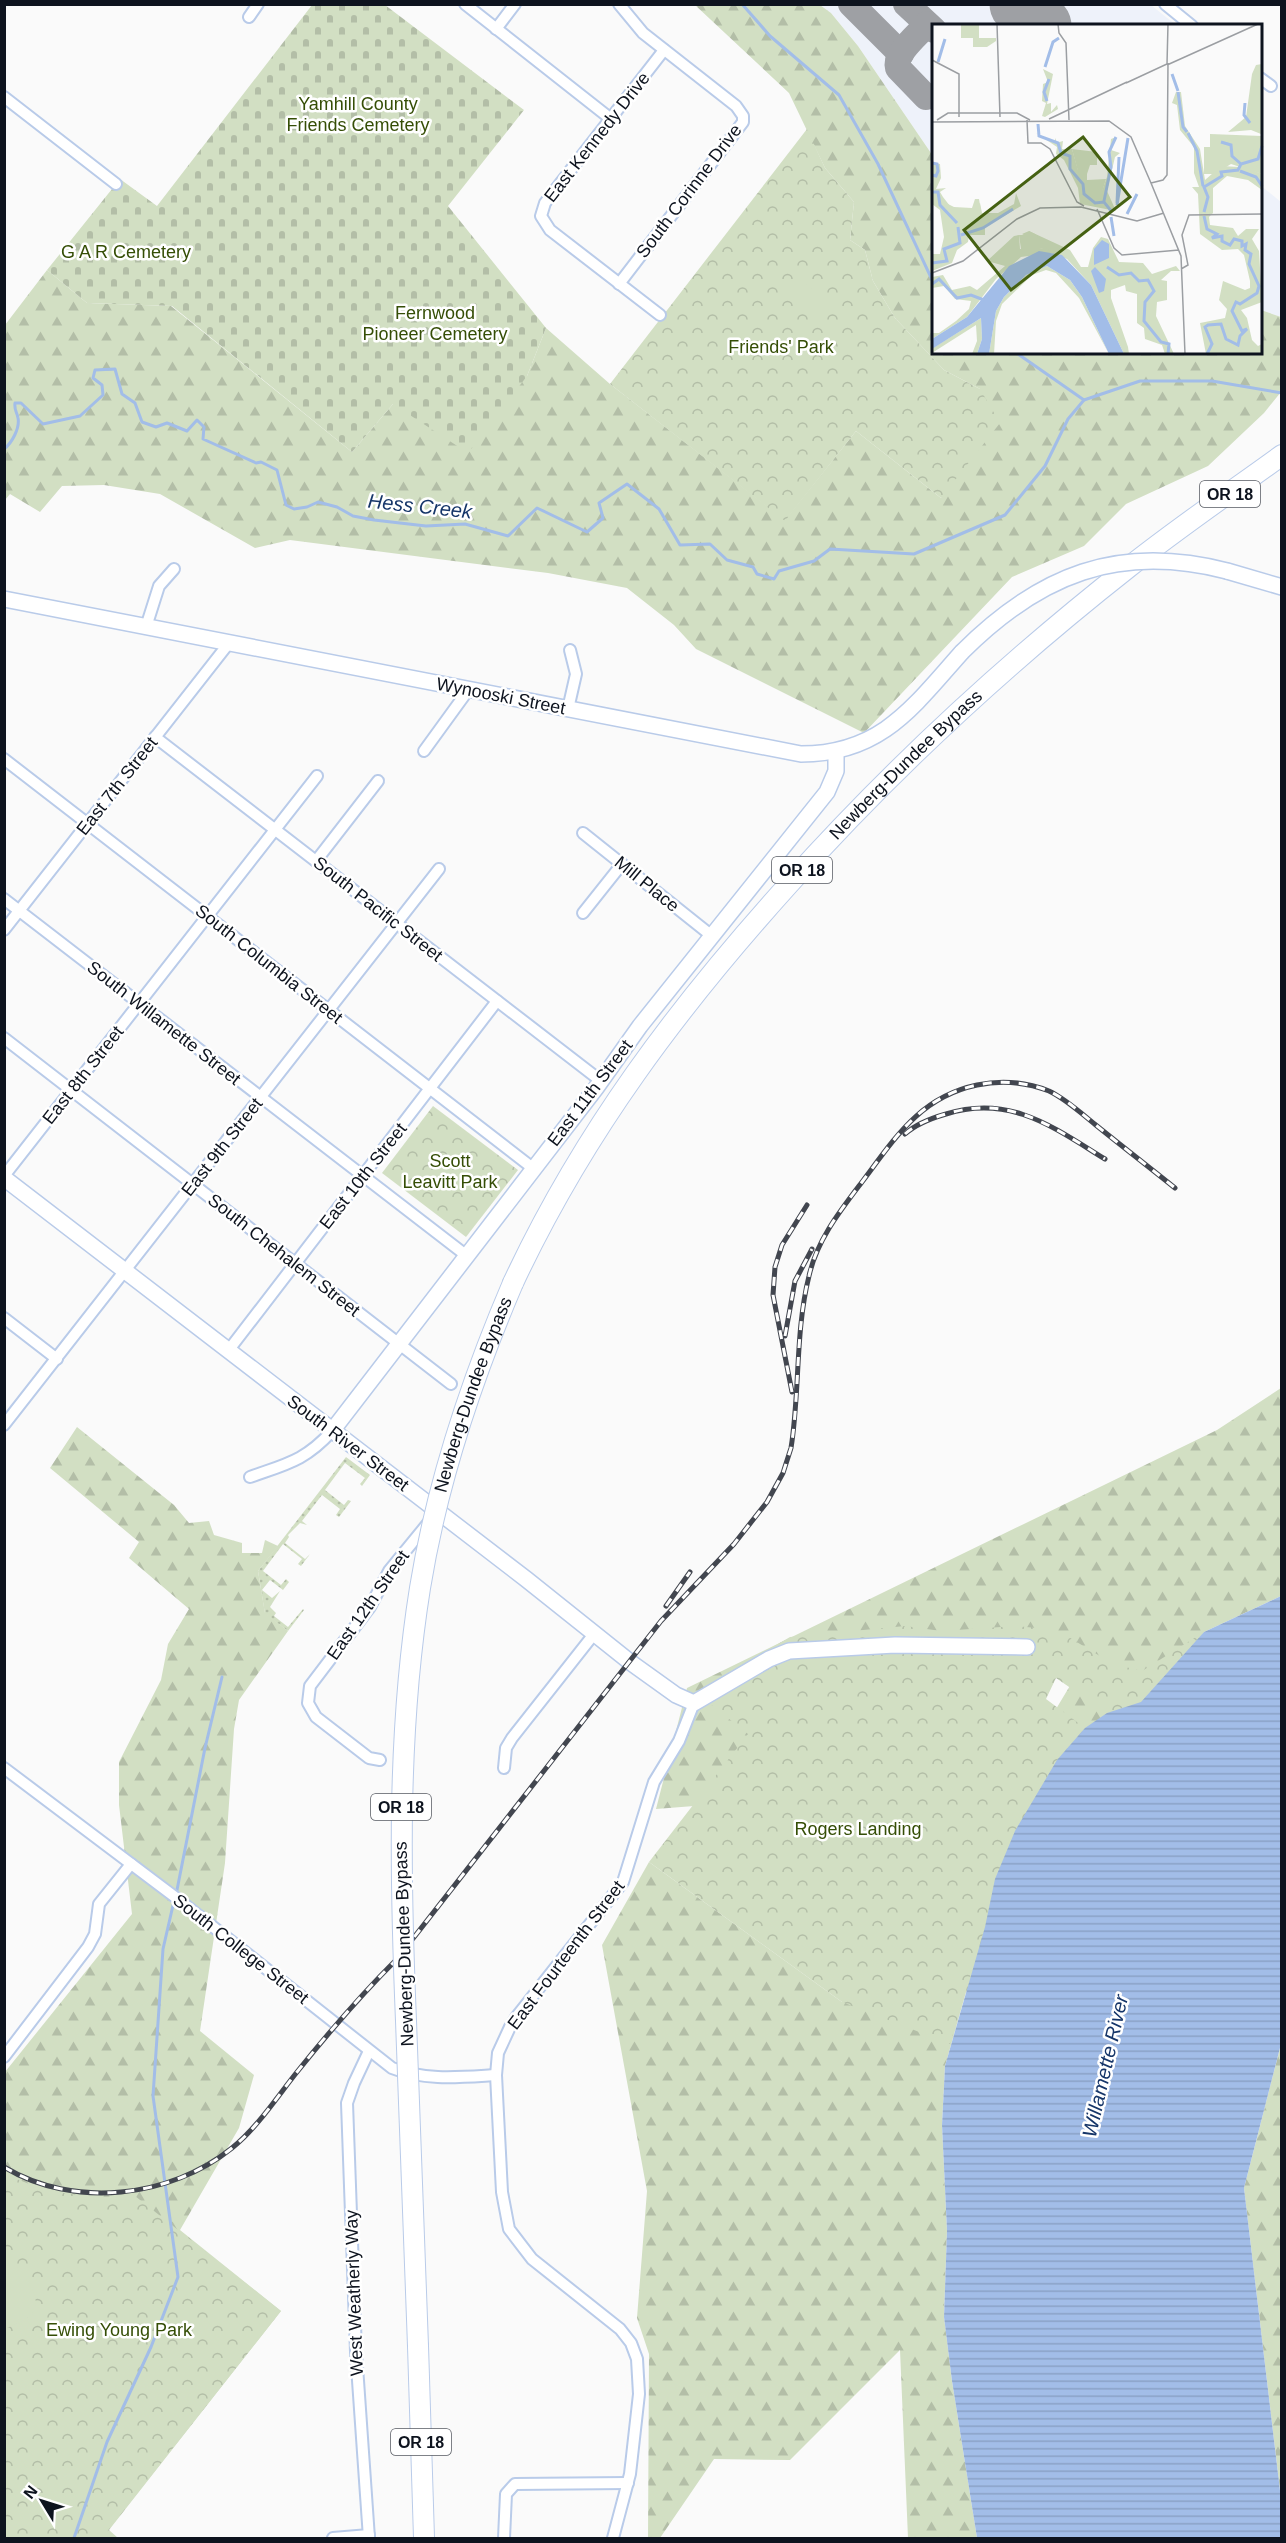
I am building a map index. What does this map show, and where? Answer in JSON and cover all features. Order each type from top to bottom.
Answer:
[{"type":"highway","name":"Newberg-Dundee Bypass","points":[[424,2538],[402,1917],[401,1821],[408,1683],[420,1587],[446,1473],[477,1373],[513,1283],[554,1201],[613,1103],[667,1028],[750,927],[843,826],[940,730],[1084,604],[1177,531],[1281,455]]},
{"type":"street","points":[[249,17],[258,4]]},
{"type":"street","points":[[465,4],[611,119]]},
{"type":"street","points":[[496,29],[515,4]]},
{"type":"street","name":"South Corinne Drive","points":[[619,4],[643,33],[736,106],[740,110],[743,122],[619,284]]},
{"type":"street","points":[[1165,4],[1190,24]]},
{"type":"street","name":"East Kennedy Drive","points":[[660,315],[549,230],[541,216],[545,203],[664,50]]},
{"type":"street","points":[[1262,79],[1271,86]]},
{"type":"street","points":[[4,97],[116,184]]},
{"type":"street","name":"Wynooski Street","points":[[4,599],[801,754],[836,752],[867,741],[891,727],[904,717],[990,623],[1036,591],[1093,569],[1152,560],[1184,562],[1227,571],[1281,588]]},
{"type":"street","points":[[146,627],[159,586],[174,569]]},
{"type":"street","name":"East 7th Street","points":[[4,930],[229,643]]},
{"type":"street","points":[[568,709],[576,674],[570,650]]},
{"type":"street","points":[[424,751],[469,689]]},
{"type":"street","name":"South Pacific Street","points":[[155,737],[601,1081]]},
{"type":"street","name":"East 11th Street","points":[[332,1431],[601,1081],[640,1026],[831,786],[836,771],[836,752]]},
{"type":"street","name":"South Columbia Street","points":[[4,759],[534,1168]]},
{"type":"street","name":"East 8th Street","points":[[4,1177],[317,776]]},
{"type":"street","points":[[316,861],[378,781]]},
{"type":"street","name":"Mill Place","points":[[583,833],[712,936]]},
{"type":"street","points":[[583,913],[622,864]]},
{"type":"street","name":"East 9th Street","points":[[4,1425],[439,869]]},
{"type":"street","name":"South Willamette Street","points":[[4,899],[467,1256]]},
{"type":"street","name":"East 10th Street","points":[[228,1351],[498,1001]]},
{"type":"street","name":"South Chehalem Street","points":[[4,1038],[451,1384]]},
{"type":"street","name":"South River Street","points":[[4,1177],[594,1634],[657,1682],[694,1703]]},
{"type":"street","points":[[4,1318],[57,1359]]},
{"type":"street","points":[[250,1477],[303,1458],[320,1446],[332,1431]]},
{"type":"street","name":"East 12th Street","points":[[380,1760],[369,1758],[316,1717],[308,1702],[310,1686],[370,1607],[389,1571],[438,1512]]},
{"type":"street","points":[[504,1768],[506,1748],[512,1738],[594,1634]]},
{"type":"street","points":[[694,1703],[769,1659],[789,1651],[895,1645],[1027,1647]]},
{"type":"street","name":"East Fourteenth Street","points":[[613,2538],[628,2483],[639,2394],[637,2359],[631,2343],[620,2329],[532,2259],[509,2229],[502,2192],[496,2075],[498,2053],[510,2027],[623,1882],[654,1782],[679,1741],[694,1703]]},
{"type":"street","name":"South College Street","points":[[4,1768],[392,2068],[409,2075],[452,2078],[496,2075]]},
{"type":"street","points":[[4,2056],[88,1947],[95,1934],[99,1904],[130,1864]]},
{"type":"street","name":"West Weatherly Way","points":[[369,2051],[347,2103],[356,2352],[369,2537]]},
{"type":"street","points":[[504,2538],[505,2501],[509,2489],[522,2482],[628,2483]]},
{"type":"street","points":[[333,2538],[369,2537]]},
{"type":"shaded area","points":[[820,5],[1151,5],[1175,24],[932,24],[932,155],[858,46],[831,13]]},
{"type":"shaded area","points":[[1262,187],[1281,202],[1281,317],[1262,310]]},
{"type":"green space","points":[[312,5],[385,5],[524,110],[448,206],[546,328],[527,376],[468,453],[393,404],[352,452],[172,306],[87,303],[47,270],[120,179],[157,206]]},
{"type":"green space","points":[[695,5],[820,5],[831,13],[858,46],[932,155],[932,354],[1262,354],[1262,310],[1281,317],[1281,392],[1264,413],[1208,466],[1126,504],[1084,546],[1012,577],[864,733],[696,649],[674,625],[627,588],[548,573],[290,540],[255,548],[160,494],[104,485],[62,486],[40,512],[10,494],[5,500],[5,325],[47,270],[87,303],[171,306],[352,452],[393,404],[527,376],[546,328],[610,384],[785,520],[856,431],[941,498],[980,389],[944,370],[895,318],[873,281],[865,250],[850,240],[854,202],[825,168],[789,93]]},
{"type":"green space","name":"Friends' Park","points":[[807,129],[825,168],[854,202],[850,240],[865,250],[873,281],[895,318],[944,370],[980,389],[1000,423],[941,498],[856,431],[785,521],[610,384]]},
{"type":"green space","points":[[801,280],[832,305],[819,322],[787,297]]},
{"type":"green space","name":"Scott Leavitt Park","points":[[433,1106],[518,1170],[466,1237],[382,1173]]},
{"type":"green space","points":[[1281,1388],[1281,1596],[1204,1632],[966,1992],[945,2066],[942,2125],[947,2231],[944,2317],[977,2538],[908,2538],[900,2350],[790,2460],[714,2459],[660,2538],[648,2538],[649,2354],[637,2318],[647,2191],[602,1945],[649,1862],[842,2002],[993,1814],[1077,1674],[1046,1638],[769,1800],[656,1809],[687,1688],[1217,1430]]},
{"type":"green space","points":[[77,1427],[174,1505],[189,1523],[209,1521],[214,1535],[242,1543],[242,1553],[262,1553],[265,1540],[278,1546],[258,1571],[265,1613],[288,1631],[239,1700],[234,1729],[225,1863],[200,2031],[254,2075],[239,2128],[180,2230],[281,2311],[109,2530],[118,2538],[5,2538],[5,2072],[132,1914],[119,1805],[119,1762],[161,1680],[168,1644],[189,1609],[129,1558],[139,1542],[50,1468]]},
{"type":"green space","points":[[346,1457],[370,1475],[362,1486],[360,1484],[365,1478],[345,1463],[325,1490],[344,1505],[348,1500],[351,1501],[339,1517],[336,1515],[340,1509],[322,1495],[302,1521],[307,1525],[300,1523],[288,1535],[285,1543],[305,1559],[310,1554],[301,1566],[298,1564],[302,1559],[283,1544],[263,1571],[281,1585],[286,1579],[289,1582],[283,1590],[270,1580],[262,1590],[272,1598],[280,1591],[270,1607],[276,1613],[274,1616],[288,1627],[304,1610],[288,1631],[265,1614],[258,1571]]},
{"type":"green space","name":"Rogers Landing","points":[[905,1626],[941,1631],[1016,1626],[1057,1630],[1113,1664],[1142,1671],[1204,1632],[1141,1702],[1107,1713],[1056,1678],[1046,1699],[1085,1728],[1057,1760],[995,1879],[985,1927],[950,2044],[842,2002],[649,1862],[748,1734],[709,1703],[701,1689],[790,1637]]},
{"type":"green space","points":[[1281,2044],[1281,2499],[1244,2188]]},
{"type":"green space","name":"Ewing Young Park","points":[[4,2174],[47,2191],[95,2197],[135,2196],[281,2311],[102,2538],[5,2538]]},
{"type":"green space","points":[[5,2251],[29,2282],[36,2300],[35,2309],[30,2316],[5,2329]]},
{"type":"water","name":"Willamette River","points":[[1281,1596],[1281,2044],[1244,2188],[1281,2499],[1281,2538],[977,2538],[944,2317],[947,2231],[942,2125],[945,2066],[985,1927],[995,1879],[1015,1831],[1057,1760],[1085,1728],[1107,1713],[1141,1702],[1204,1632]]},
{"type":"waterway","points":[[742,4],[770,36],[839,95],[878,164],[932,280]]},
{"type":"waterway","points":[[1018,354],[1084,400]]},
{"type":"waterway","name":"Hess Creek","points":[[4,449],[17,431],[18,418],[15,403],[21,403],[43,424],[80,416],[103,395],[102,385],[93,378],[95,370],[115,369],[122,394],[135,403],[142,422],[156,427],[167,423],[187,431],[197,420],[204,427],[203,439],[277,470],[286,505],[294,509],[318,502],[337,507],[353,516],[374,520],[426,526],[465,524],[508,536],[537,508],[587,532],[603,518],[599,503],[627,484],[659,509],[680,545],[710,544],[727,560],[753,567],[757,574],[774,579],[779,571],[814,561],[830,549],[914,554],[1005,515],[1045,466],[1068,419],[1084,400],[1140,381],[1212,381],[1282,393]]},
{"type":"waterway","points":[[176,1895],[205,1748],[222,1677]]},
{"type":"waterway","points":[[74,2538],[107,2442],[151,2347],[178,2277],[153,2096],[163,1949],[174,1901]]},
{"type":"taxiway","points":[[851,4],[901,54]]},
{"type":"taxiway","points":[[906,4],[932,28]]},
{"type":"taxiway","points":[[926,97],[898,68],[898,62],[903,50],[927,24]]},
{"type":"runway","points":[[1021,4],[1038,24]]},
{"type":"railway","points":[[4,2167],[31,2180],[60,2189],[91,2193],[121,2192],[151,2187],[180,2178],[207,2165],[232,2148],[258,2122],[333,2028],[397,1959],[661,1621],[734,1544],[767,1502],[783,1473],[791,1448],[802,1319],[809,1276],[818,1250],[838,1215],[886,1150],[924,1109],[957,1091],[977,1085],[1013,1083],[1040,1088],[1068,1102],[1175,1188]]},
{"type":"railway","points":[[905,1134],[930,1119],[969,1109],[991,1108],[1011,1111],[1049,1125],[1105,1159]]},
{"type":"railway","points":[[792,1392],[773,1295],[775,1267],[782,1245],[807,1205]]},
{"type":"railway","points":[[785,1336],[795,1281],[812,1249]]},
{"type":"railway","points":[[666,1606],[690,1572]]},
{"type":"park label","name":"Yamhill County Friends Cemetery","points":[[358,114]]},
{"type":"park label","name":"G A R Cemetery","points":[[126,252]]},
{"type":"park label","name":"Fernwood Pioneer Cemetery","points":[[435,323]]}]
